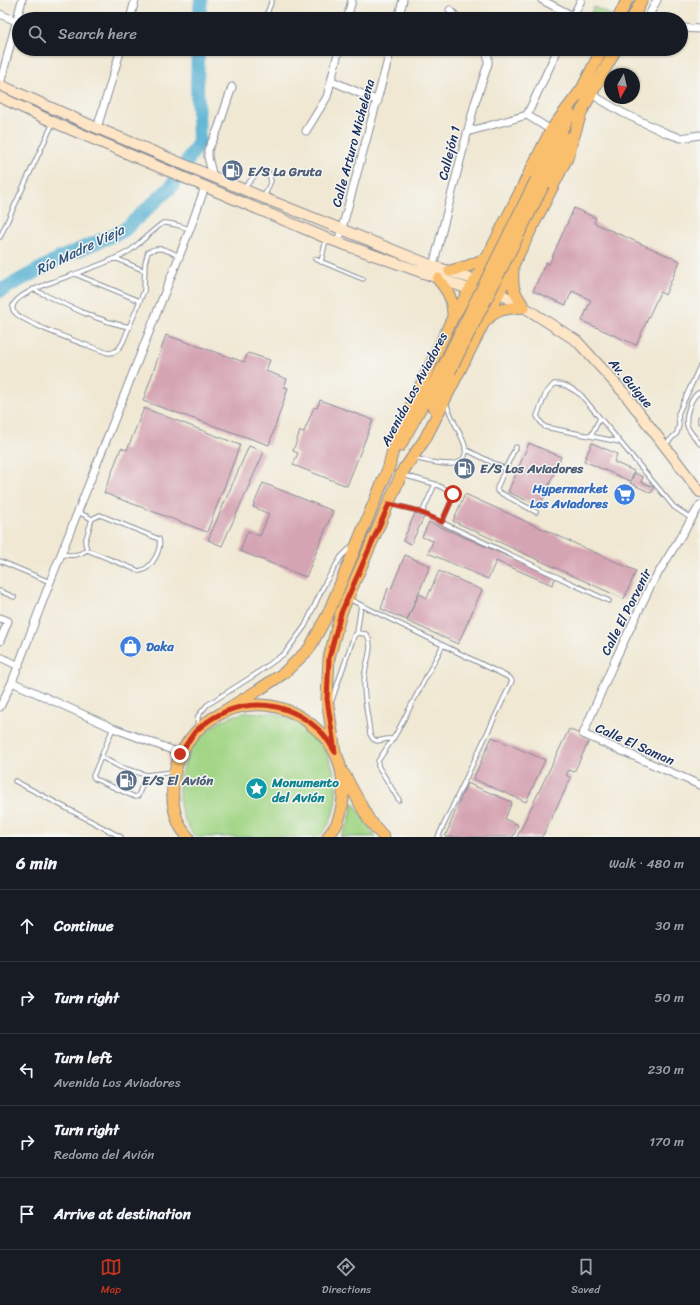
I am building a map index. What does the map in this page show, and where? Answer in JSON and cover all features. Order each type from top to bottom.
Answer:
[{"type":"main road","points":[[621,12],[627,0]]},
{"type":"main road","points":[[636,12],[642,0]]},
{"type":"main road","name":"Avenida Los Aviadores","points":[[221,713],[258,691],[279,676],[309,649],[328,614],[388,470],[446,369],[540,182],[582,110],[586,92],[599,56]]},
{"type":"main road","name":"Avenida Los Aviadores","points":[[540,182],[555,132],[611,56]]},
{"type":"main road","points":[[0,84],[97,128],[243,190],[341,230],[433,266],[450,271],[473,285]]},
{"type":"main road","points":[[0,97],[53,122],[338,243],[438,279],[473,285]]},
{"type":"main road","points":[[401,474],[425,440],[496,296],[567,158],[582,110]]},
{"type":"main road","points":[[388,470],[396,438],[453,317],[473,285],[555,132]]},
{"type":"main road","points":[[450,271],[468,266],[487,258]]},
{"type":"main road","points":[[514,261],[512,285],[515,295],[524,307]]},
{"type":"main road","points":[[438,279],[447,289],[453,305],[453,317]]},
{"type":"main road","name":"Av. Guigue","points":[[473,285],[524,307],[577,341],[624,393],[700,492]]},
{"type":"main road","points":[[480,328],[489,316],[496,312],[509,308],[524,307]]},
{"type":"main road","name":"Avenida Los Aviadores","points":[[335,752],[327,699],[329,658],[341,613],[446,369]]},
{"type":"main road","points":[[182,837],[172,799],[174,772],[180,754],[197,730],[221,713],[246,705],[273,706],[298,714],[319,730],[335,752],[341,769],[369,820],[384,837]]},
{"type":"main road","points":[[328,837],[338,822],[344,796],[341,769]]},
{"type":"main road","points":[[179,824],[188,837]]},
{"type":"street","points":[[19,12],[22,0]]},
{"type":"street","points":[[132,12],[135,0]]},
{"type":"street","points":[[349,12],[352,0]]},
{"type":"street","points":[[400,12],[403,0]]},
{"type":"street","points":[[542,0],[562,12]]},
{"type":"street","points":[[575,12],[581,0]]},
{"type":"street","points":[[651,12],[657,0]]},
{"type":"street","points":[[0,14],[12,19]]},
{"type":"street","points":[[688,28],[700,29]]},
{"type":"street","points":[[0,84],[12,37]]},
{"type":"street","points":[[97,128],[119,56]]},
{"type":"street","points":[[306,131],[327,97],[337,56]]},
{"type":"street","name":"Calle Arturo Michelena","points":[[338,243],[389,56]]},
{"type":"street","name":"Callejón 1","points":[[433,266],[467,132],[488,64],[488,56]]},
{"type":"street","points":[[527,115],[555,56]]},
{"type":"street","points":[[332,81],[378,101]]},
{"type":"street","points":[[213,177],[208,157],[208,150],[218,129],[232,87]]},
{"type":"street","points":[[586,92],[666,134],[681,138],[700,135]]},
{"type":"street","points":[[467,132],[527,115],[555,132]]},
{"type":"street","points":[[0,707],[3,693],[12,682],[19,666],[50,582],[190,229],[201,185]]},
{"type":"street","name":"Calle El Porvenir","points":[[583,734],[615,660],[651,585],[700,505]]},
{"type":"street","points":[[0,618],[8,621],[2,628],[0,641]]},
{"type":"street","points":[[0,657],[19,666]]},
{"type":"street","points":[[12,682],[113,728],[180,754]]},
{"type":"street","name":"Calle El Saman","points":[[583,734],[700,785]]},
{"type":"lane","points":[[268,12],[272,0]]},
{"type":"lane","points":[[0,236],[53,122]]},
{"type":"lane","points":[[243,190],[258,172],[269,173],[271,181],[264,198]]},
{"type":"lane","points":[[179,256],[162,249],[154,249],[148,252],[145,263],[144,291],[123,342],[119,349],[114,353],[108,353],[45,329],[24,320],[13,311],[12,307],[14,302],[19,297],[33,289],[75,274],[131,250],[161,224],[168,223],[190,229]]},
{"type":"lane","points":[[321,262],[326,238]]},
{"type":"lane","points":[[115,258],[145,271]]},
{"type":"lane","points":[[315,259],[363,279]]},
{"type":"lane","points":[[75,274],[140,301]]},
{"type":"lane","points":[[33,289],[62,303],[113,324],[130,327]]},
{"type":"lane","points":[[665,446],[677,433],[679,425],[678,414],[700,366]]},
{"type":"lane","points":[[620,442],[545,427],[537,416],[546,393],[554,384],[560,384],[566,385],[581,395],[674,507],[692,518]]},
{"type":"lane","points":[[700,392],[696,394],[690,405],[687,417],[687,426],[700,444]]},
{"type":"lane","points":[[413,457],[438,464],[457,463],[464,458],[465,444],[444,400]]},
{"type":"lane","points":[[591,436],[600,418]]},
{"type":"lane","points":[[516,447],[505,468],[497,491],[536,512]]},
{"type":"lane","points":[[465,449],[505,468]]},
{"type":"lane","points":[[401,474],[435,484],[452,492],[453,497],[442,522]]},
{"type":"lane","points":[[422,513],[435,484]]},
{"type":"lane","points":[[389,504],[422,513],[609,601]]},
{"type":"lane","points":[[78,512],[92,519]]},
{"type":"lane","points":[[100,514],[157,537],[160,542],[155,559],[146,569],[142,571],[87,550],[85,542],[92,519],[100,514]]},
{"type":"lane","points":[[197,730],[198,716],[207,705],[256,674],[285,653],[305,626],[325,583],[341,557],[358,540]]},
{"type":"lane","points":[[61,554],[72,556],[87,550]]},
{"type":"lane","points":[[0,561],[50,582]]},
{"type":"lane","points":[[0,591],[14,597]]},
{"type":"lane","points":[[348,598],[510,678],[512,681],[438,837]]},
{"type":"lane","points":[[329,709],[354,636],[358,633],[361,605]]},
{"type":"lane","points":[[358,633],[366,634],[370,638],[364,691],[370,734],[377,741],[393,739]]},
{"type":"lane","points":[[399,800],[378,766],[378,760],[393,739],[442,645]]},
{"type":"lane","points":[[113,728],[93,776],[95,779],[138,796],[146,775]]},
{"type":"lane","points":[[101,757],[120,767],[146,775],[174,772]]},
{"type":"lane","points":[[15,781],[121,837]]},
{"type":"green space","points":[[594,7],[605,12],[591,12]]},
{"type":"green space","points":[[248,712],[273,713],[290,719],[305,728],[317,740],[327,754],[333,770],[336,786],[335,804],[329,823],[320,837],[195,837],[188,826],[180,804],[179,789],[185,761],[192,748],[212,727],[227,718]]},
{"type":"green space","points":[[353,802],[376,837],[341,837],[349,822]]},
{"type":"building","points":[[574,208],[596,218],[594,223],[680,261],[665,295],[660,292],[636,345],[582,321],[591,300],[572,291],[566,305],[533,291],[546,262],[549,264]]},
{"type":"building","points":[[166,335],[244,362],[248,353],[270,360],[266,371],[287,379],[284,387],[288,388],[269,445],[143,401]]},
{"type":"building","points":[[320,400],[373,420],[347,486],[293,465],[298,453],[293,451],[300,431],[304,432],[314,407],[317,408]]},
{"type":"building","points":[[144,408],[240,445],[207,532],[104,493],[121,448],[127,450]]},
{"type":"building","points":[[529,443],[561,457],[540,506],[508,492]]},
{"type":"building","points":[[592,443],[617,454],[614,462],[634,471],[630,481],[584,461]]},
{"type":"building","points":[[249,446],[264,452],[222,546],[208,540]]},
{"type":"building","points":[[635,473],[643,477],[641,482],[654,487],[651,493],[630,483]]},
{"type":"building","points":[[263,483],[333,511],[306,577],[240,551],[248,531],[260,536],[269,514],[253,507]]},
{"type":"building","points":[[465,494],[636,571],[624,599],[453,521]]},
{"type":"building","points":[[415,513],[424,517],[411,544],[403,541]]},
{"type":"building","points":[[429,522],[556,577],[552,585],[496,561],[488,579],[428,553],[433,541],[422,537]]},
{"type":"building","points":[[405,555],[430,566],[407,620],[381,609],[388,588],[391,589]]},
{"type":"building","points":[[439,571],[482,590],[458,644],[407,621],[419,594],[427,598]]},
{"type":"building","points":[[569,729],[590,739],[574,772],[569,770],[566,775],[571,778],[542,837],[517,837]]},
{"type":"building","points":[[492,737],[545,760],[526,802],[473,779]]},
{"type":"building","points":[[467,783],[512,802],[505,819],[518,825],[513,837],[445,837]]},
{"type":"waterway","name":"Río Madre Vieja","points":[[200,12],[201,0]]},
{"type":"waterway","name":"Río Madre Vieja","points":[[0,291],[62,257],[123,231],[172,186],[199,142],[197,86],[198,56]]},
{"type":"place","name":"E/S La Gruta","points":[[233,171]]},
{"type":"place","name":"E/S Los Aviadores","points":[[465,468]]},
{"type":"place","name":"Hypermarket Los Aviadores","points":[[624,495]]},
{"type":"place","name":"Daka","points":[[131,646]]},
{"type":"place","name":"E/S El Avión","points":[[127,780]]},
{"type":"place","name":"Monumento del Avión","points":[[256,789]]},
{"type":"route","points":[[180,754],[197,730],[221,713],[246,705],[273,706],[298,714],[319,730],[335,752],[327,699],[329,658],[341,613],[389,504],[415,510],[442,522],[453,494]]}]
